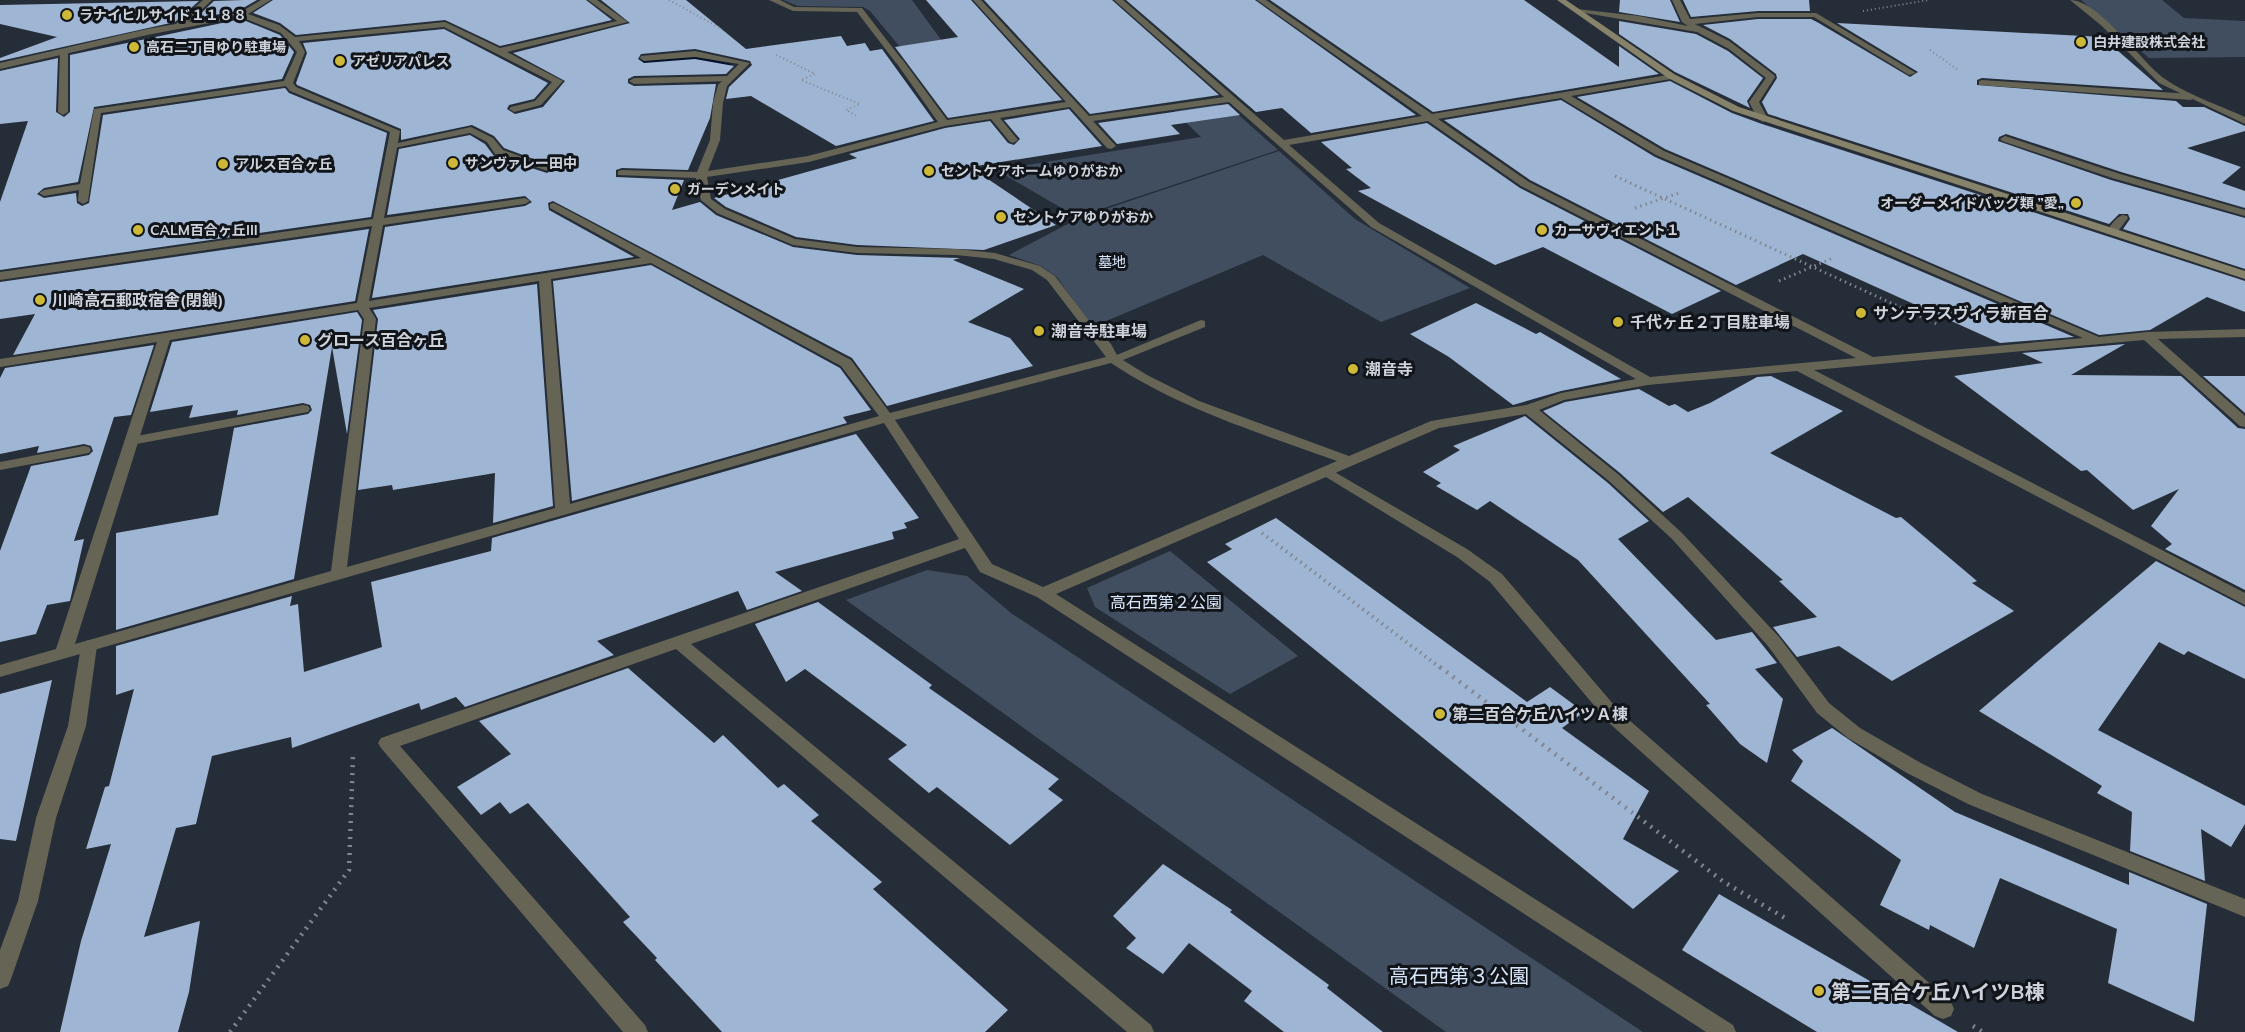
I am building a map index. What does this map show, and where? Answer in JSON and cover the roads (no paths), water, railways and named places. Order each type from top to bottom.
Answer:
[{"type":"street","points":[[179,26],[208,0]]},
{"type":"street","points":[[0,66],[179,26],[241,15],[267,0]]},
{"type":"street","points":[[499,51],[624,22],[592,0]]},
{"type":"street","points":[[772,0],[793,9],[859,10],[944,123]]},
{"type":"street","points":[[977,0],[1111,146]]},
{"type":"street","points":[[1118,0],[1375,225],[1647,381]]},
{"type":"street","points":[[1261,0],[1525,184],[1869,360]]},
{"type":"street","points":[[1561,0],[1671,76],[1716,101],[1763,119],[2245,275]]},
{"type":"street","points":[[1676,0],[1686,21],[1698,31]]},
{"type":"street","points":[[2074,0],[2105,24],[2162,81],[2191,97],[2245,121]]},
{"type":"street","points":[[1577,11],[1639,18],[1698,31],[1725,42],[1771,77],[1754,102],[1763,119]]},
{"type":"street","points":[[241,15],[281,29],[296,39],[301,52],[288,83]]},
{"type":"street","points":[[1686,21],[1758,15],[1816,15],[1912,74]]},
{"type":"street","points":[[296,39],[446,24],[558,81],[538,103],[514,109]]},
{"type":"street","points":[[63,112],[64,52]]},
{"type":"street","points":[[644,58],[695,54],[746,63],[723,85],[718,102],[715,140],[701,175],[706,200],[721,211],[793,242],[857,250],[956,252],[995,256],[1036,268],[1051,278],[1086,326],[1107,347],[1113,359],[1142,378],[1194,404],[1349,461]]},
{"type":"street","points":[[1283,143],[1671,76]]},
{"type":"street","points":[[634,81],[728,79]]},
{"type":"street","points":[[288,83],[293,89],[395,131],[362,306],[370,319],[338,575]]},
{"type":"street","points":[[83,201],[97,111],[288,83]]},
{"type":"street","points":[[1982,83],[2191,97]]},
{"type":"street","points":[[1563,95],[1660,153],[2098,340]]},
{"type":"street","points":[[1087,119],[1233,99]]},
{"type":"street","points":[[622,173],[701,175],[809,159],[891,135],[944,123],[1074,104]]},
{"type":"street","points":[[994,116],[1013,140]]},
{"type":"street","points":[[394,145],[471,130],[490,140],[499,152],[548,168]]},
{"type":"street","points":[[2005,139],[2116,177],[2245,213]]},
{"type":"street","points":[[44,193],[86,186]]},
{"type":"street","points":[[0,276],[525,201]]},
{"type":"street","points":[[554,206],[846,363],[886,418],[986,568],[1043,593],[1725,1032]]},
{"type":"street","points":[[2112,232],[2122,218]]},
{"type":"street","points":[[0,363],[654,259]]},
{"type":"street","points":[[545,277],[563,511]]},
{"type":"street","points":[[0,671],[886,418],[1113,359],[1202,324]]},
{"type":"street","points":[[1043,593],[1436,424],[1529,409],[1561,398],[1647,381],[2147,336],[2245,333]]},
{"type":"street","points":[[2147,336],[2245,423]]},
{"type":"street","points":[[63,654],[165,337]]},
{"type":"street","points":[[1797,366],[2245,600]]},
{"type":"street","points":[[131,441],[303,409]]},
{"type":"street","points":[[1529,409],[1614,478],[1677,537],[1774,642],[1823,708],[1854,733],[1914,768],[1975,799],[2245,908]]},
{"type":"street","points":[[0,466],[84,450]]},
{"type":"street","points":[[1326,471],[1462,553],[1496,578],[1614,717],[1943,1009]]},
{"type":"street","points":[[637,1032],[387,743],[968,541]]},
{"type":"street","points":[[677,641],[1143,1032]]},
{"type":"street","points":[[0,979],[28,901],[46,818],[77,726],[89,646]]},
{"type":"waterway","points":[[626,64],[695,58],[728,64]]},
{"type":"place","name":"ラナイヒルサイド１１８８","points":[[67,15]]},
{"type":"place","name":"白井建設株式会社","points":[[2081,42]]},
{"type":"place","name":"高石二丁目ゆり駐車場","points":[[134,47]]},
{"type":"place","name":"アゼリアパレス","points":[[340,61]]},
{"type":"place","name":"サンヴァレー田中","points":[[453,163]]},
{"type":"place","name":"アルス百合ヶ丘","points":[[223,164]]},
{"type":"place","name":"セントケアホームゆりがおか","points":[[929,171]]},
{"type":"place","name":"ガーデンメイト","points":[[675,189]]},
{"type":"place","name":"オーダーメイドバッグ類 ”愛„","points":[[2076,203]]},
{"type":"place","name":"セントケアゆりがおか","points":[[1001,217]]},
{"type":"place","name":"CALM百合ヶ丘III","points":[[138,230]]},
{"type":"place","name":"カーサヴィエント１","points":[[1542,230]]},
{"type":"place","name":"川崎高石郵政宿舎(閉鎖)","points":[[40,300]]},
{"type":"place","name":"サンテラスヴィラ新百合","points":[[1861,313]]},
{"type":"place","name":"千代ヶ丘２丁目駐車場","points":[[1618,322]]},
{"type":"place","name":"潮音寺駐車場","points":[[1039,331]]},
{"type":"place","name":"グロース百合ヶ丘","points":[[305,340]]},
{"type":"place","name":"潮音寺","points":[[1353,369]]},
{"type":"place","name":"第二百合ケ丘ハイツＡ棟","points":[[1440,714]]},
{"type":"place","name":"第二百合ケ丘ハイツB棟","points":[[1819,991]]},
{"type":"park label","name":"墓地","points":[[1112,262]]},
{"type":"park label","name":"高石西第２公園","points":[[1166,602]]},
{"type":"park label","name":"高石西第３公園","points":[[1459,975]]}]
